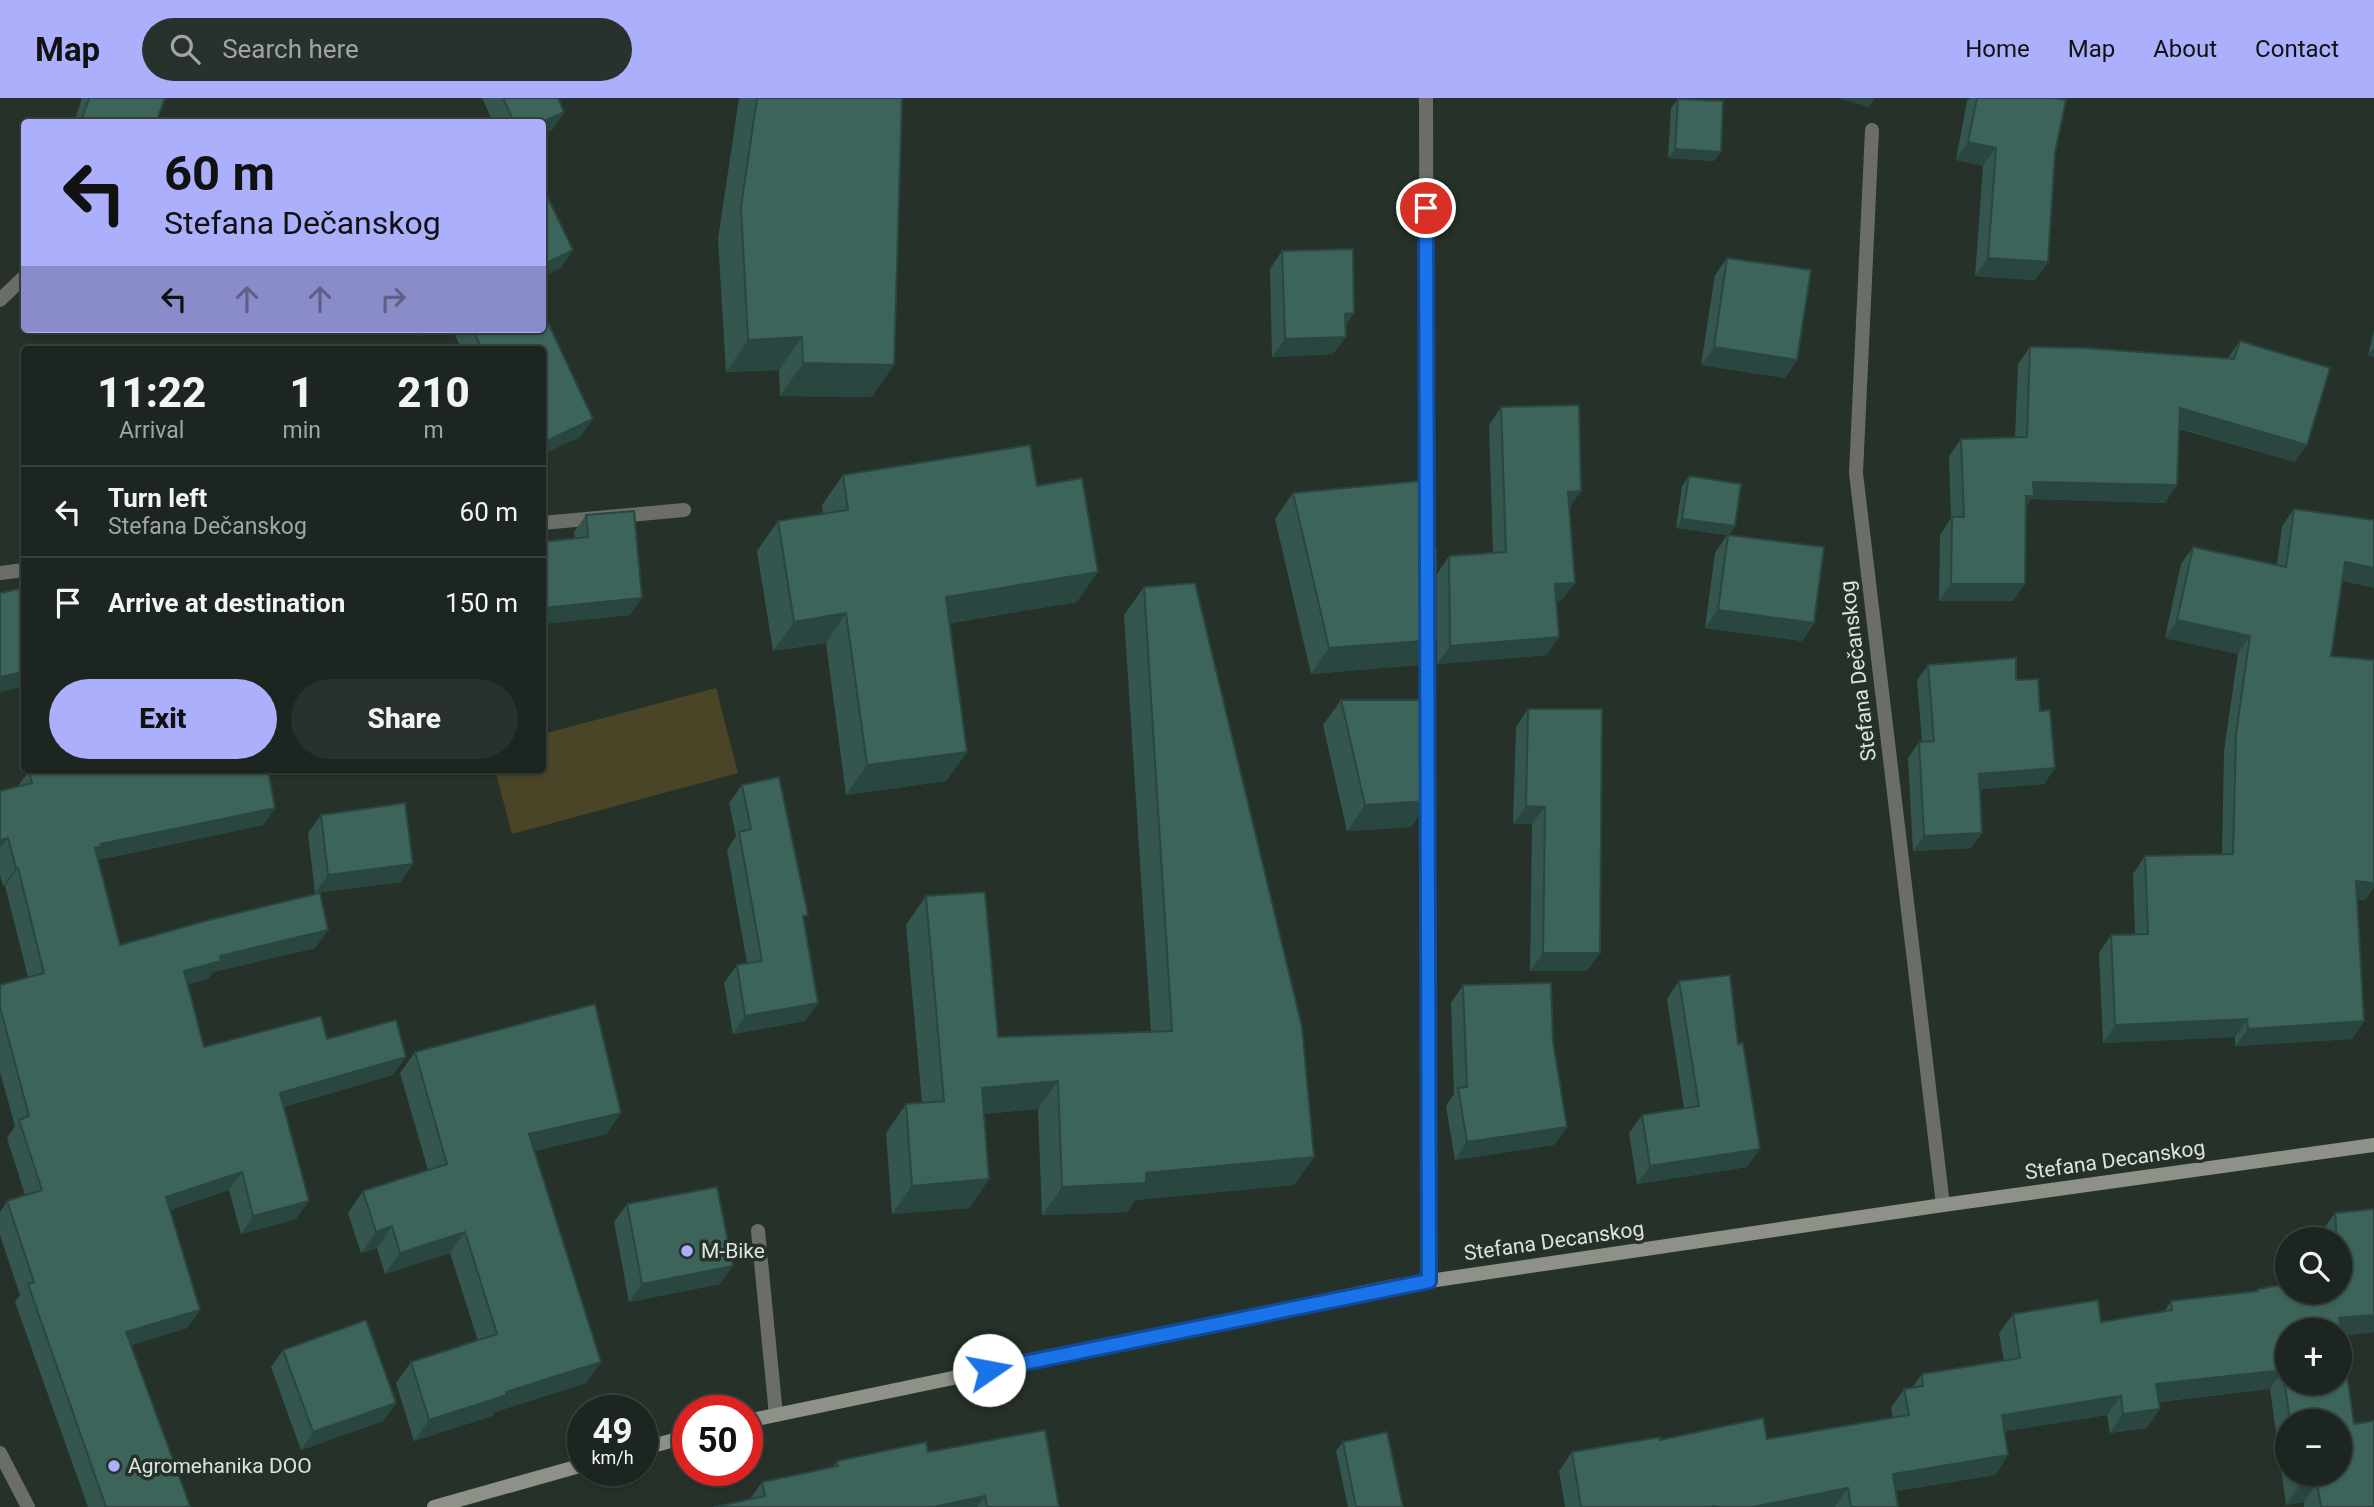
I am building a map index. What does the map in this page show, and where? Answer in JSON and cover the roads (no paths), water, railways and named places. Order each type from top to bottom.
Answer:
[{"type":"main road","name":"Stefana Decanskog","points":[[763,1418],[1429,1281],[2374,1145]]},
{"type":"main road","points":[[435,1507],[567,1470]]},
{"type":"street","points":[[1426,98],[1427,585]]},
{"type":"street","name":"Stefana Dečanskog","points":[[1872,130],[1856,473],[1943,1205]]},
{"type":"street","points":[[0,300],[21,280]]},
{"type":"street","points":[[546,523],[684,510]]},
{"type":"street","points":[[0,573],[21,570]]},
{"type":"street","points":[[1427,627],[1429,1281]]},
{"type":"street","points":[[758,1231],[776,1415]]},
{"type":"street","points":[[0,1453],[27,1507]]},
{"type":"place","name":"M-Bike","points":[[687,1251]]},
{"type":"place","name":"Agromehanika DOO","points":[[114,1466]]}]
